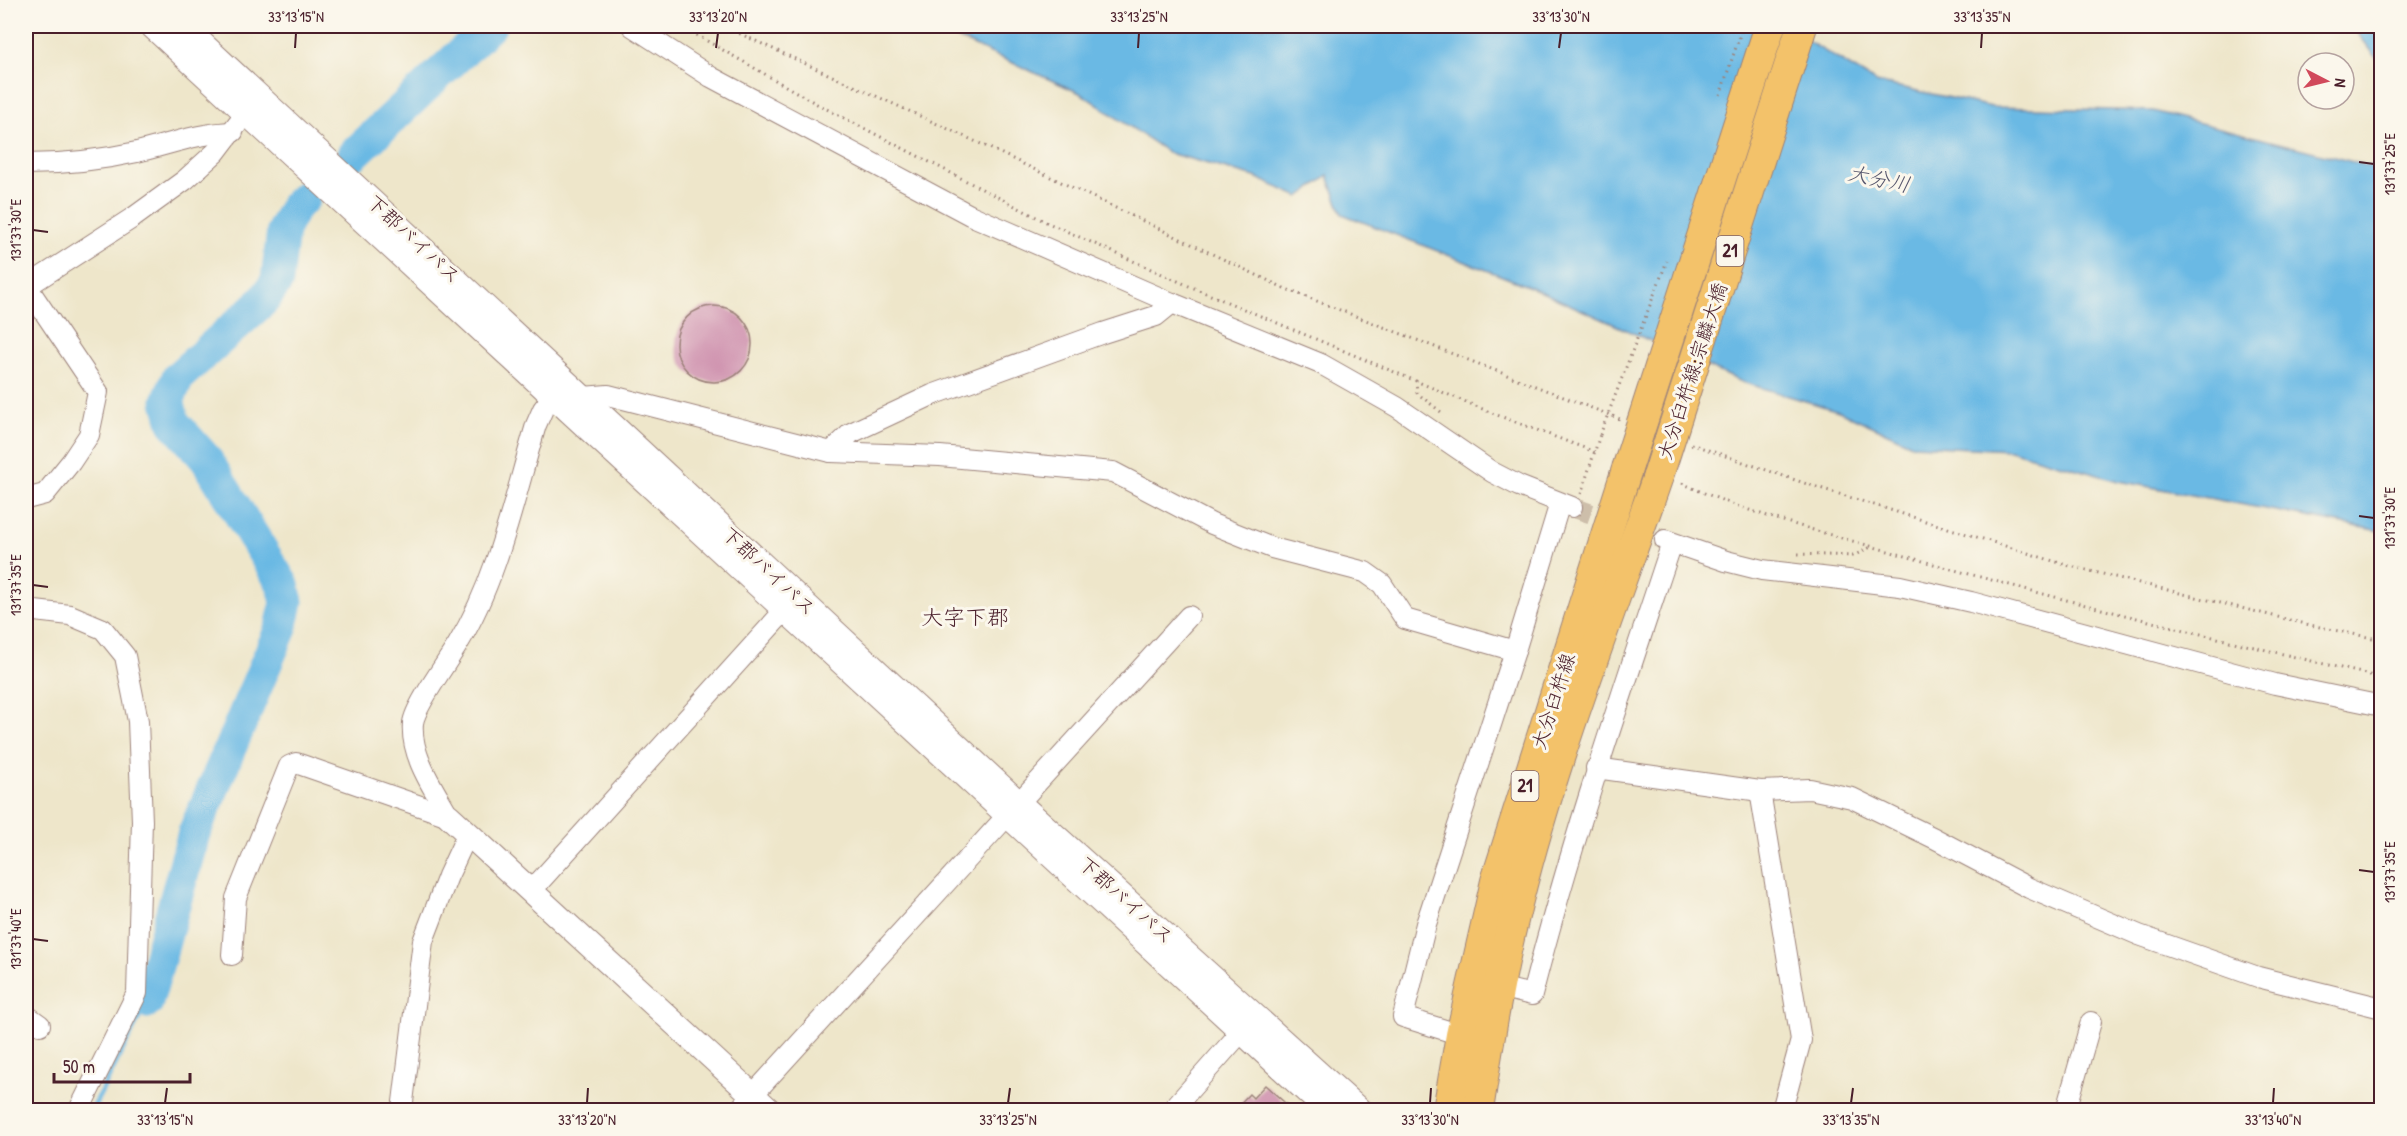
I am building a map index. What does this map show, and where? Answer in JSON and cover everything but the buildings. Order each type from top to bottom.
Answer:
[{"type":"main road","name":"大分臼杵線;宗麟大橋","points":[[1627,469],[1770,26]]},
{"type":"main road","name":"大分臼杵線;宗麟大橋","points":[[1668,479],[1802,26]]},
{"type":"main road","name":"大分臼杵線","points":[[1448,1110],[1461,1035],[1496,881],[1627,469]]},
{"type":"main road","name":"大分臼杵線","points":[[1478,1110],[1499,987],[1520,895],[1552,781],[1668,479]]},
{"type":"street","name":"下郡バイパス","points":[[152,26],[553,396],[790,604],[1014,810],[1359,1110]]},
{"type":"street","name":"下郡バイパス","points":[[183,26],[246,113],[583,397],[790,604]]},
{"type":"street","points":[[632,26],[711,76],[970,215],[1172,303],[1321,364],[1397,407],[1492,472],[1566,505],[1515,651],[1426,924],[1403,1017],[1461,1035]]},
{"type":"street","points":[[26,164],[74,161],[136,152],[207,132],[246,113]]},
{"type":"street","points":[[26,500],[45,494],[89,435],[98,392],[27,287],[134,217],[185,180],[216,152],[246,113]]},
{"type":"street","points":[[831,452],[851,433],[932,395],[1156,316],[1172,303]]},
{"type":"street","points":[[583,397],[608,395],[831,452],[940,456],[1113,472],[1212,524],[1272,548],[1365,572],[1382,584],[1405,619],[1515,651]]},
{"type":"street","points":[[553,396],[543,409],[536,425],[485,594],[470,624],[423,700],[413,722],[416,743],[424,771],[449,816],[531,891],[754,1106],[1014,810],[1190,616]]},
{"type":"street","points":[[1499,987],[1532,995],[1544,942],[1596,768],[1668,542],[1762,570],[1900,586],[1971,602],[2275,684],[2382,706]]},
{"type":"street","points":[[531,891],[790,604]]},
{"type":"street","points":[[26,610],[70,615],[103,629],[125,656],[138,721],[142,820],[137,993],[79,1110]]},
{"type":"street","points":[[232,955],[236,898],[289,766],[296,763],[449,816]]},
{"type":"street","points":[[1596,768],[1760,791],[1810,789],[1852,798],[2029,888],[2139,935],[2258,977],[2382,1008]]},
{"type":"street","points":[[1760,791],[1801,1040],[1782,1110]]},
{"type":"street","name":"下郡バイパス","points":[[1014,810],[1241,1032],[1327,1110]]},
{"type":"street","points":[[402,1110],[423,941],[448,876],[468,833]]},
{"type":"street","points":[[2066,1110],[2091,1022]]},
{"type":"street","points":[[1172,1110],[1241,1032]]},
{"type":"path","points":[[681,26],[817,104],[1046,222],[1200,291],[1497,415],[1595,452]]},
{"type":"path","points":[[723,26],[981,144],[1286,290],[1623,420]]},
{"type":"path","points":[[1717,105],[1743,26]]},
{"type":"path","points":[[1600,435],[1671,252]]},
{"type":"path","points":[[1690,443],[1804,483],[2066,565],[2310,625],[2382,640]]},
{"type":"path","points":[[1668,479],[1773,518],[2052,597],[2382,678]]},
{"type":"path","points":[[1795,554],[1853,556],[1872,546]]},
{"type":"water","name":"大分川","points":[[933,26],[1783,26],[1876,82],[1992,107],[2153,111],[2381,169],[2381,531],[2119,481],[2010,450],[1914,445],[1839,411],[1742,382],[1533,288],[1342,214],[1328,176],[1299,197],[1255,177],[1169,153],[1080,93]]},
{"type":"water","points":[[2352,26],[2381,26],[2381,63]]},
{"type":"waterway","points":[[354,154],[490,26]]},
{"type":"waterway","points":[[147,1002],[194,833],[281,628],[287,602],[283,585],[206,459],[174,423],[168,401],[178,377],[264,300],[277,281],[283,230],[296,205],[304,198]]},
{"type":"waterway","points":[[92,1110],[147,1002]]},
{"type":"tunnel","points":[[1572,507],[1665,540]]},
{"type":"district","name":"大字下郡","points":[[965,617]]}]
